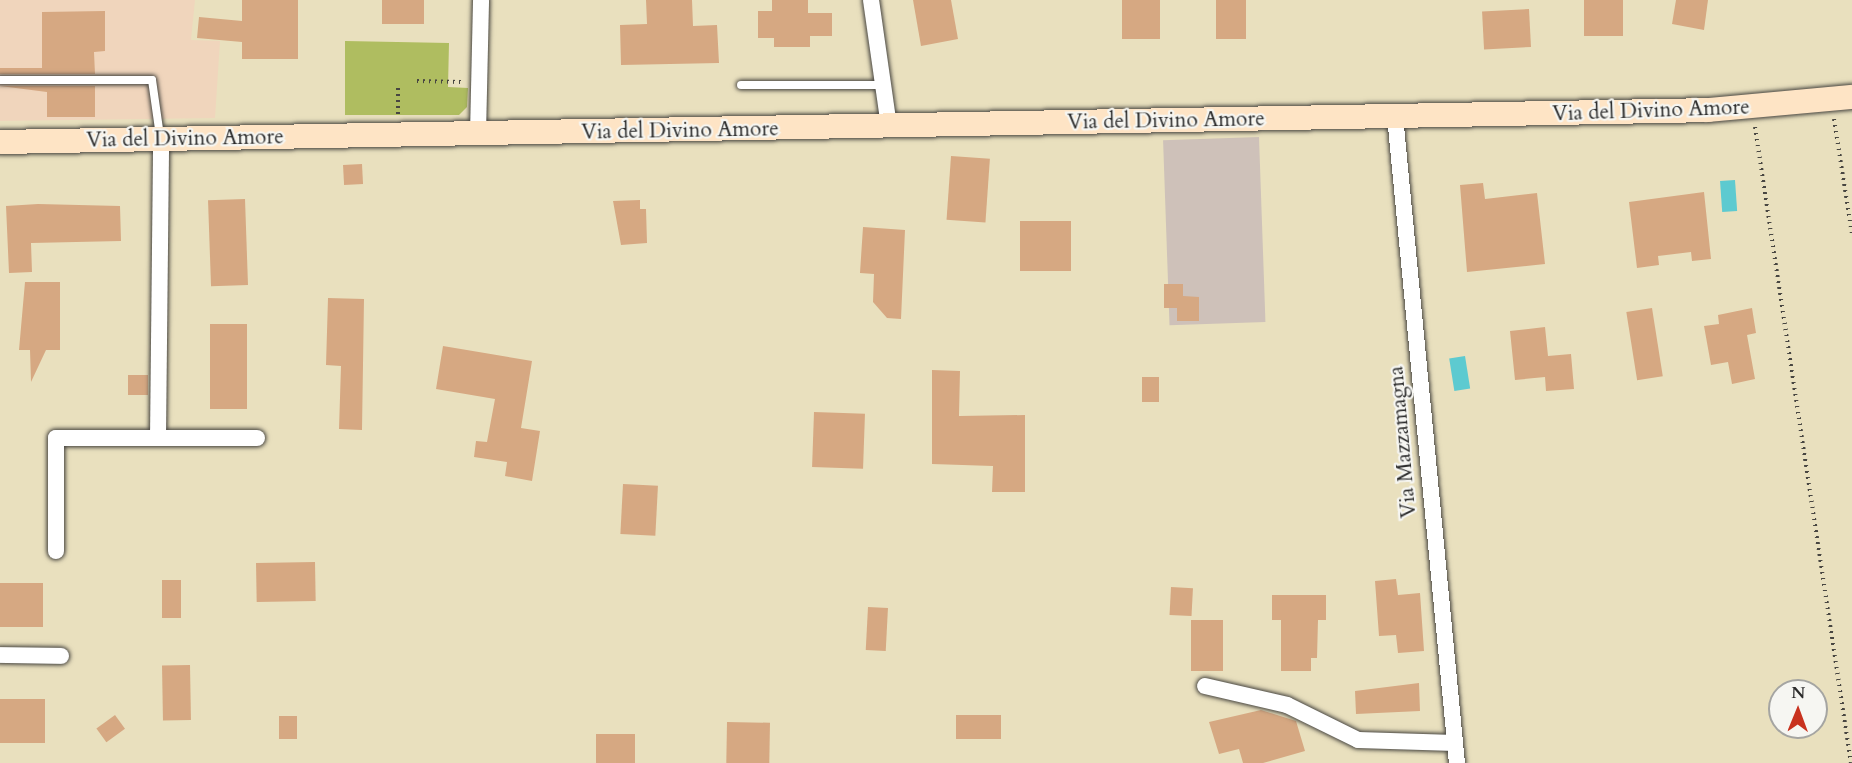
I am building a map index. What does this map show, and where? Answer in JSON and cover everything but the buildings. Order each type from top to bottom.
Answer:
[{"type":"main road","name":"Via del Divino Amore","points":[[0,142],[889,128],[1752,108],[1842,99]]},
{"type":"street","points":[[478,134],[482,0]]},
{"type":"street","points":[[871,0],[889,128]]},
{"type":"street","name":"Via Mazzamagna","points":[[1395,116],[1457,763]]},
{"type":"street","points":[[158,438],[161,140]]},
{"type":"street","points":[[57,551],[56,438],[257,438]]},
{"type":"street","points":[[0,655],[61,656]]},
{"type":"street","points":[[1205,686],[1287,705],[1358,740],[1455,743]]},
{"type":"lane","points":[[0,80],[152,80],[161,140]]},
{"type":"lane","points":[[741,85],[883,85]]},
{"type":"path","points":[[417,81],[480,82]]},
{"type":"path","points":[[1842,99],[1852,234]]},
{"type":"path","points":[[1752,108],[1851,763]]},
{"type":"shaded area","points":[[0,0],[195,0],[191,40],[220,41],[215,118],[0,121]]},
{"type":"shaded area","points":[[1259,137],[1265,322],[1170,325],[1163,140]]},
{"type":"green space","points":[[345,41],[449,43],[448,87],[468,88],[467,107],[459,115],[345,115]]},
{"type":"water","points":[[1735,180],[1737,211],[1722,212],[1720,181]]},
{"type":"water","points":[[1465,356],[1470,389],[1454,391],[1449,359]]}]
